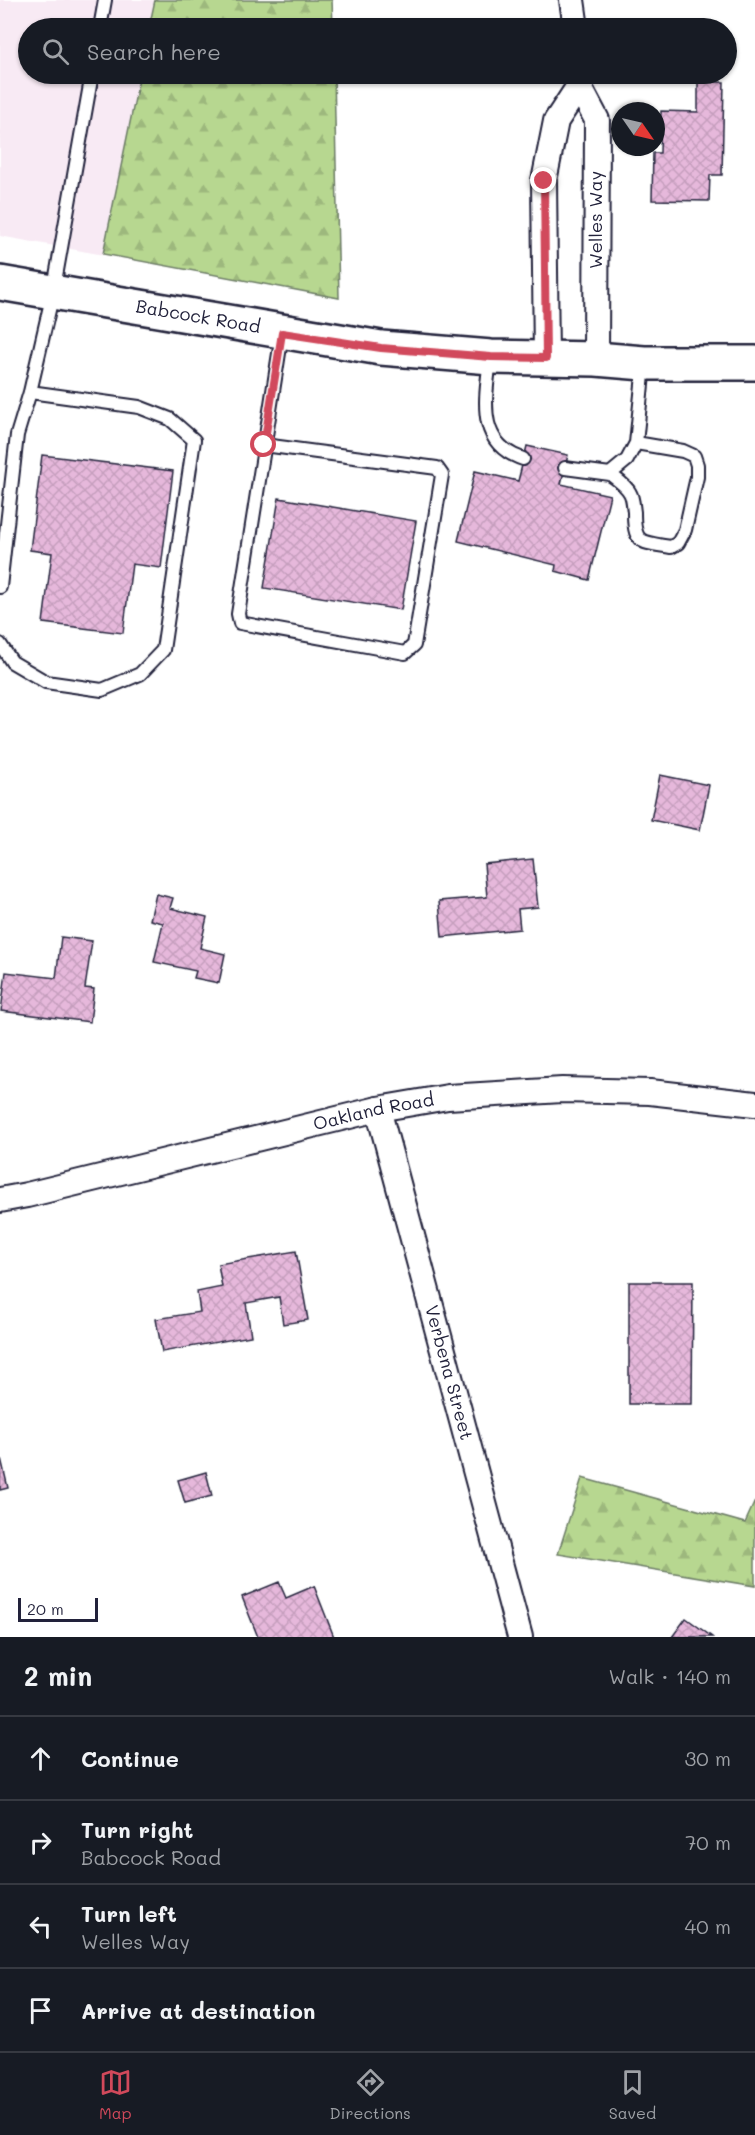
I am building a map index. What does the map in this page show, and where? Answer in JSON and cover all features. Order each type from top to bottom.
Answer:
[{"type":"main road","name":"Babcock Road","points":[[0,283],[282,333],[381,348],[491,357],[596,359],[644,363],[755,363]]},
{"type":"street","points":[[572,0],[575,18]]},
{"type":"street","name":"Welles Way","points":[[546,358],[544,181],[556,121],[577,84]]},
{"type":"street","name":"Welles Way","points":[[581,84],[597,120],[596,359]]},
{"type":"street","name":"Oakland Road","points":[[0,1200],[378,1109],[448,1097],[562,1089],[650,1092],[755,1104]]},
{"type":"street","name":"Verbena Street","points":[[378,1109],[520,1637]]},
{"type":"lane","points":[[102,18],[105,0]]},
{"type":"lane","points":[[0,587],[17,435],[30,392],[53,293],[90,84]]},
{"type":"lane","points":[[264,445],[437,468],[442,475],[414,645],[405,653],[240,623],[237,614],[264,445],[282,333]]},
{"type":"lane","points":[[491,357],[485,413],[488,428],[496,442],[511,455],[523,459]]},
{"type":"lane","points":[[610,474],[627,460],[636,443],[644,363]]},
{"type":"lane","points":[[0,644],[12,662],[46,682],[102,690],[140,674],[163,650],[194,440],[170,419],[139,407],[30,392]]},
{"type":"lane","points":[[566,468],[610,474],[631,494],[634,530],[639,539],[671,547],[678,543],[685,530],[697,477],[694,456],[683,451],[636,443]]},
{"type":"shaded area","points":[[0,0],[332,0],[333,18],[18,18],[18,84],[334,84],[339,298],[0,236]]},
{"type":"green space","points":[[155,0],[332,0],[333,18],[151,18]]},
{"type":"green space","points":[[138,84],[334,84],[339,298],[103,254]]},
{"type":"green space","points":[[582,1478],[745,1523],[755,1501],[755,1586],[558,1554]]},
{"type":"building","points":[[698,84],[724,84],[722,175],[710,175],[709,201],[652,200],[653,156],[665,156],[665,111],[698,112]]},
{"type":"building","points":[[527,446],[568,455],[561,484],[610,495],[589,580],[555,571],[556,565],[458,541],[475,471],[518,481]]},
{"type":"building","points":[[42,455],[173,471],[161,568],[132,564],[123,633],[43,623],[52,553],[30,550]]},
{"type":"building","points":[[279,498],[416,521],[401,610],[264,588]]},
{"type":"building","points":[[660,775],[709,785],[700,830],[651,820]]},
{"type":"building","points":[[533,859],[538,907],[518,909],[520,929],[442,937],[439,901],[487,897],[484,864]]},
{"type":"building","points":[[156,894],[173,898],[170,908],[207,917],[200,948],[225,954],[219,983],[194,978],[196,971],[154,962],[163,923],[150,920]]},
{"type":"building","points":[[61,937],[92,941],[85,988],[94,989],[90,1022],[1,1011],[6,972],[56,978]]},
{"type":"building","points":[[296,1251],[308,1320],[283,1324],[279,1297],[246,1303],[251,1336],[162,1352],[156,1319],[200,1312],[197,1292],[222,1287],[218,1264]]},
{"type":"building","points":[[629,1282],[693,1282],[692,1404],[629,1404]]},
{"type":"building","points":[[0,1454],[8,1488],[0,1490]]},
{"type":"building","points":[[206,1472],[212,1496],[185,1503],[178,1480]]},
{"type":"building","points":[[279,1582],[286,1598],[314,1586],[334,1637],[258,1637],[242,1597]]},
{"type":"building","points":[[686,1618],[712,1637],[672,1637]]},
{"type":"route","points":[[264,445],[282,333],[381,348],[491,357],[546,358],[544,181]]}]
